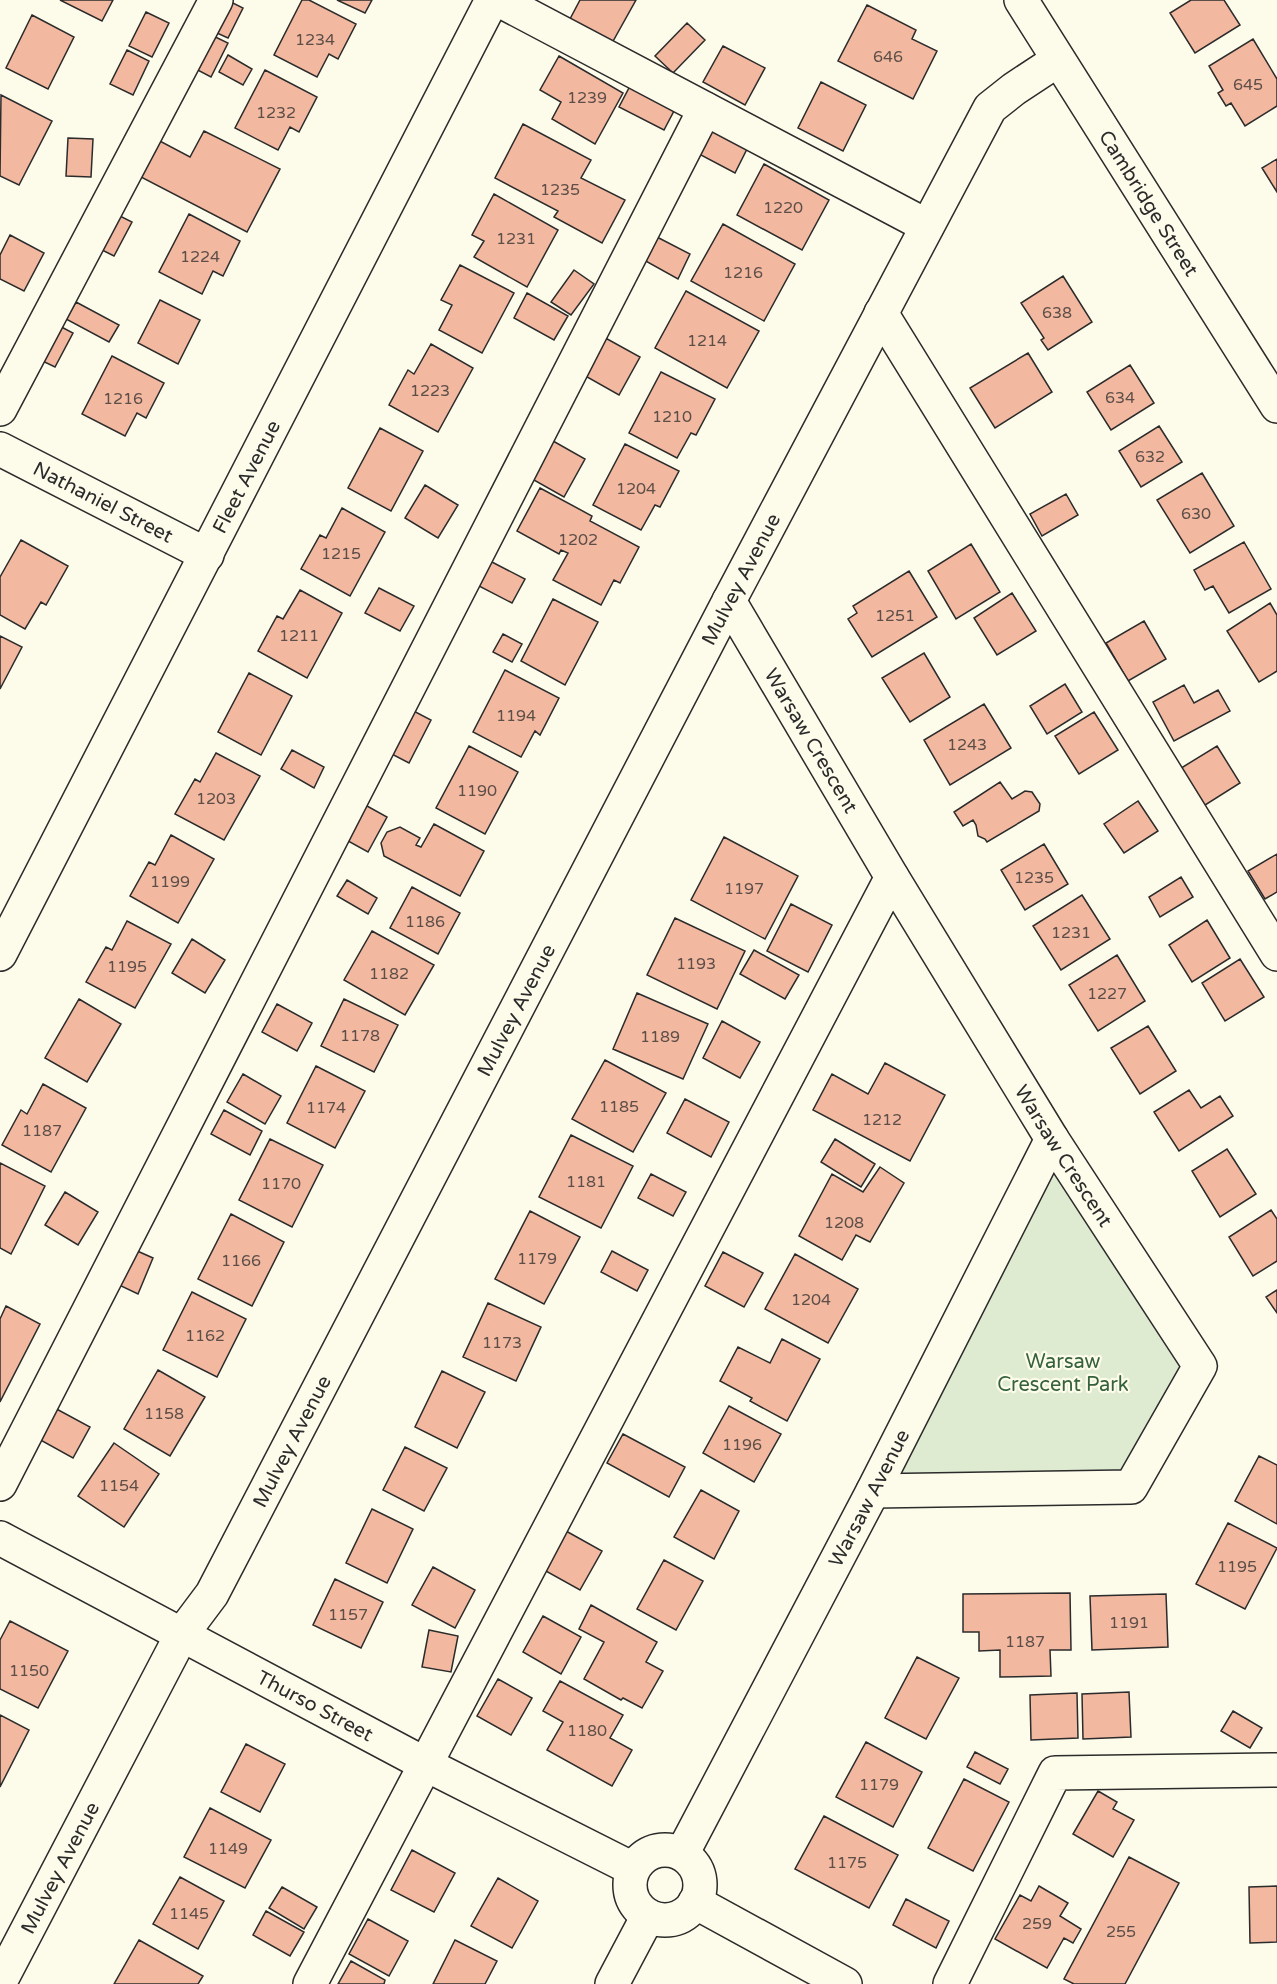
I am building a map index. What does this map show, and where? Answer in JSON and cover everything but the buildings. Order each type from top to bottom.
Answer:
[{"type":"street","points":[[0,409],[216,0]]},
{"type":"street","name":"Fleet Avenue","points":[[0,954],[492,0]]},
{"type":"street","points":[[499,0],[927,226]]},
{"type":"street","name":"Cambridge Street","points":[[1021,0],[1277,406]]},
{"type":"street","name":"Mulvey Avenue","points":[[0,1982],[182,1634],[212,1594],[729,601],[990,108],[1058,60]]},
{"type":"street","points":[[0,1484],[705,109]]},
{"type":"street","points":[[881,313],[1277,954]]},
{"type":"street","name":"Nathaniel Street","points":[[0,449],[207,555]]},
{"type":"street","name":"Warsaw Crescent","points":[[729,601],[892,877],[1052,1139],[1200,1366],[1131,1487],[873,1491]]},
{"type":"street","points":[[310,1984],[892,877]]},
{"type":"street","name":"Warsaw Avenue","points":[[682,1854],[873,1491],[1052,1139]]},
{"type":"street","name":"Thurso Street","points":[[0,1538],[425,1764],[633,1869]]},
{"type":"street","points":[[950,1984],[1055,1773],[1277,1770]]},
{"type":"street","points":[[671,1850],[682,1854],[691,1860],[700,1881],[700,1892],[695,1902],[689,1911],[669,1920],[659,1920],[648,1916],[633,1901],[630,1880],[633,1869],[649,1853],[671,1850]]},
{"type":"street","points":[[695,1902],[845,1984]]},
{"type":"street","points":[[612,1984],[648,1916]]},
{"type":"green space","name":"Warsaw Crescent Park","points":[[1052,1139],[1200,1366],[1131,1487],[873,1491]]}]
